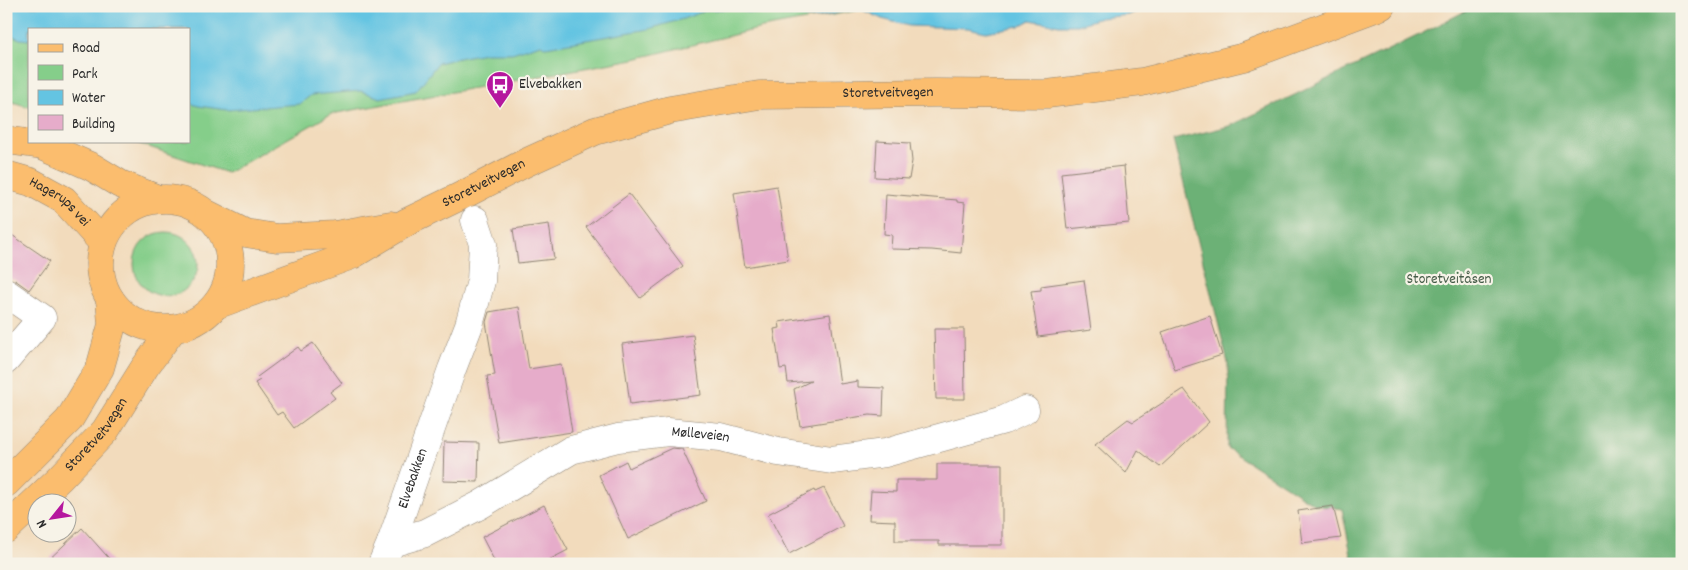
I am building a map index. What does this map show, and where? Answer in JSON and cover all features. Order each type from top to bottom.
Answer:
[{"type":"main road","name":"Storetveitvegen","points":[[216,305],[352,255],[407,222],[525,162],[595,131],[670,110],[759,95],[1047,94],[1142,82],[1244,57],[1381,6]]},
{"type":"main road","points":[[6,140],[42,146],[92,166],[120,184],[158,199],[175,200],[191,204],[205,213],[219,228],[228,247],[230,267],[226,287],[216,305],[197,321],[174,329],[155,329],[137,323],[122,313],[110,299],[102,281],[100,262],[103,243],[112,226],[124,213],[140,204],[158,199]]},
{"type":"main road","name":"Hagerups vei","points":[[6,176],[30,182],[64,200],[103,243]]},
{"type":"main road","name":"Storetveitvegen","points":[[205,213],[245,233],[277,238],[335,235],[407,222]]},
{"type":"main road","name":"Storetveitvegen","points":[[6,483],[69,420],[100,368],[112,325],[110,299]]},
{"type":"main road","name":"Storetveitvegen","points":[[6,529],[60,478],[105,431],[145,367],[174,329]]},
{"type":"street","name":"Elvebakken","points":[[387,554],[469,325],[481,281],[483,244],[475,220]]},
{"type":"street","points":[[6,293],[42,318],[6,360]]},
{"type":"street","name":"Mølleveien","points":[[387,554],[480,505],[571,450],[618,438],[668,432],[721,437],[778,452],[832,460],[885,453],[1004,420],[1025,410]]},
{"type":"green space","points":[[6,6],[882,6],[762,28],[634,59],[331,114],[227,173],[134,142],[190,142],[190,28],[28,28],[28,107],[6,100]]},
{"type":"green space","name":"Storetveitåsen","points":[[1475,6],[1682,6],[1682,564],[1353,564],[1342,509],[1315,505],[1227,448],[1228,363],[1173,140],[1230,126]]},
{"type":"green space","points":[[160,232],[172,232],[189,241],[196,252],[198,264],[196,276],[189,287],[172,296],[160,296],[148,291],[139,282],[134,270],[134,258],[139,246],[148,237]]},
{"type":"water","points":[[6,6],[1149,6],[1129,15],[1100,18],[1078,25],[1059,25],[1030,20],[1019,26],[986,32],[968,28],[909,26],[882,19],[858,8],[815,18],[731,9],[707,10],[649,29],[546,47],[541,44],[512,53],[486,53],[438,63],[416,91],[380,98],[361,91],[311,95],[300,104],[227,110],[190,103],[190,28],[28,28],[28,40],[20,39],[6,33]]},
{"type":"building","points":[[877,141],[910,143],[912,161],[909,179],[875,177]]},
{"type":"building","points":[[1124,166],[1129,223],[1067,229],[1061,173]]},
{"type":"building","points":[[777,186],[788,260],[745,267],[734,193]]},
{"type":"building","points":[[629,194],[683,266],[640,298],[586,227]]},
{"type":"building","points":[[886,194],[957,200],[957,202],[965,203],[961,253],[891,249],[892,235],[884,234]]},
{"type":"building","points":[[549,224],[554,259],[518,263],[513,229]]},
{"type":"building","points":[[6,231],[50,261],[29,290],[15,280],[6,278]]},
{"type":"building","points":[[1084,280],[1091,330],[1038,337],[1031,291],[1041,290],[1041,286]]},
{"type":"building","points":[[519,307],[529,369],[561,364],[572,432],[499,443],[487,376],[495,375],[486,322],[489,312]]},
{"type":"building","points":[[830,314],[840,384],[858,381],[858,387],[884,388],[883,416],[870,415],[800,426],[794,389],[811,381],[788,383],[786,368],[780,369],[774,329],[780,328],[779,322]]},
{"type":"building","points":[[1210,316],[1222,355],[1175,370],[1162,332]]},
{"type":"building","points":[[934,329],[964,329],[965,399],[936,399]]},
{"type":"building","points":[[693,335],[701,395],[630,404],[622,344]]},
{"type":"building","points":[[313,343],[342,383],[330,392],[335,398],[294,428],[282,412],[277,415],[255,383],[260,380],[257,377],[298,347],[301,351]]},
{"type":"building","points":[[1184,389],[1209,422],[1160,467],[1138,450],[1126,473],[1095,444],[1128,419],[1133,422]]},
{"type":"building","points":[[444,442],[479,443],[478,482],[443,481]]},
{"type":"building","points":[[672,448],[682,449],[706,501],[628,539],[599,475],[626,461],[629,468]]},
{"type":"building","points":[[937,464],[1002,464],[1002,545],[939,545],[939,541],[895,541],[895,521],[869,520],[871,491],[896,492],[896,480],[937,480]]},
{"type":"building","points":[[824,488],[843,526],[789,554],[768,514],[814,490],[815,492]]},
{"type":"building","points":[[544,505],[568,550],[541,564],[496,564],[482,537]]},
{"type":"building","points":[[1333,506],[1341,538],[1302,543],[1298,511]]},
{"type":"building","points":[[82,528],[114,564],[44,564],[67,542],[78,542],[78,532]]},
{"type":"place","name":"Elvebakken","points":[[500,109]]}]
